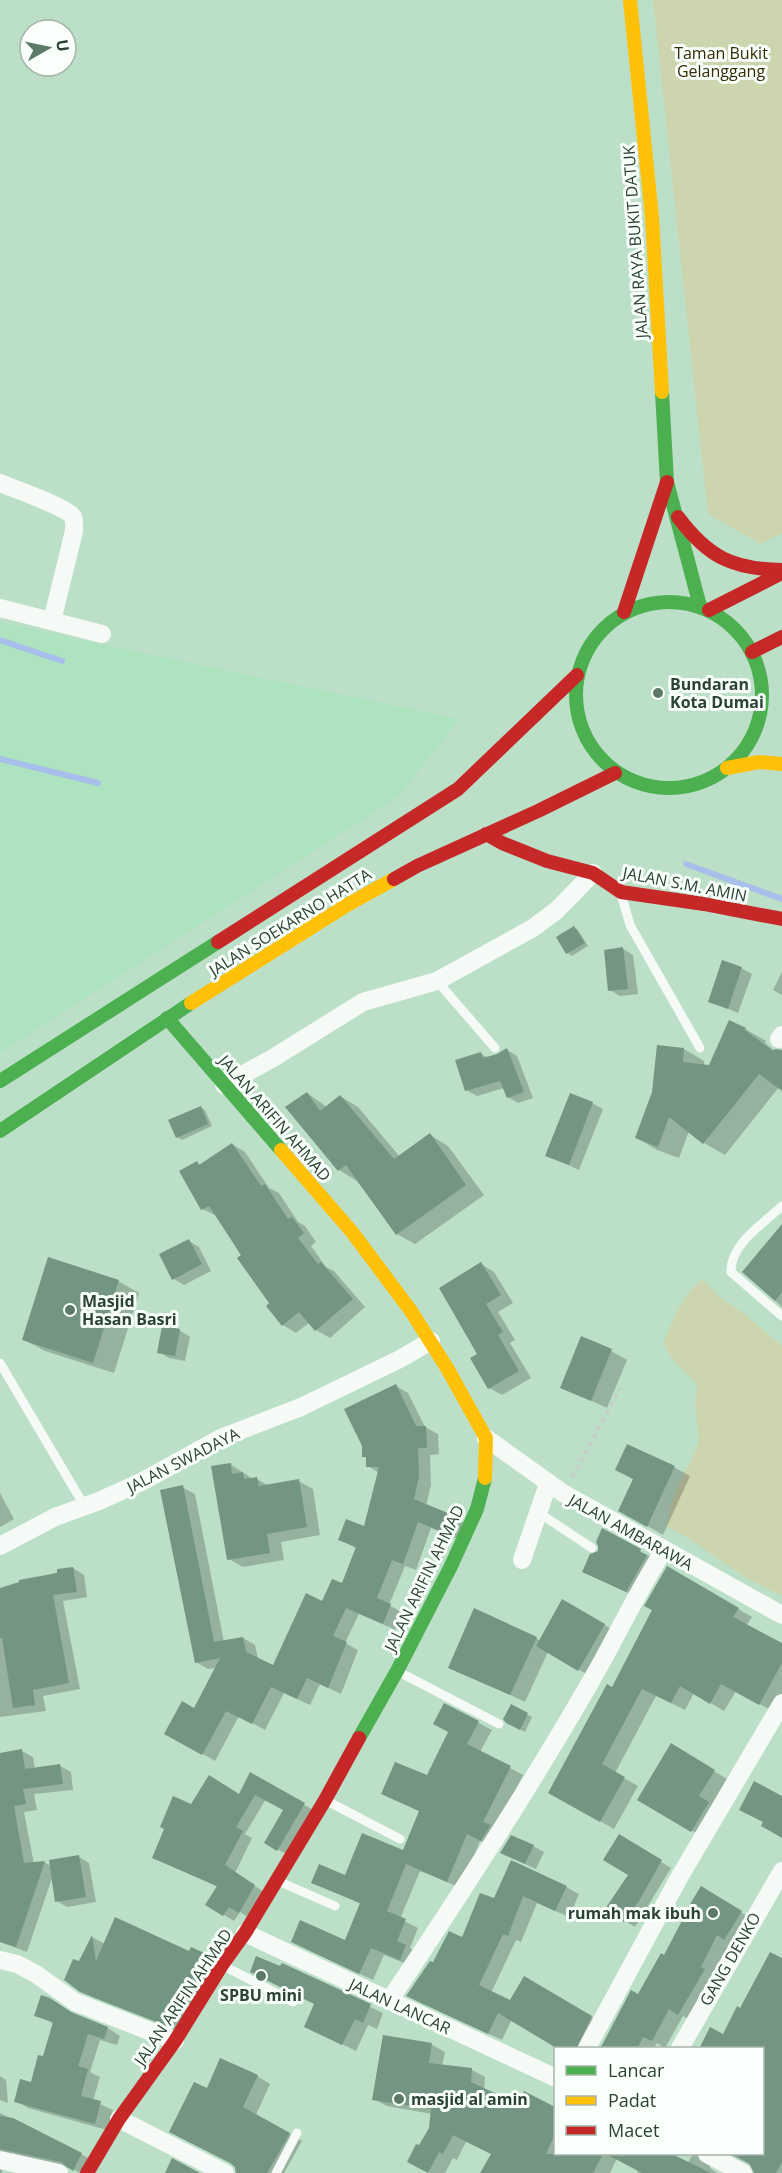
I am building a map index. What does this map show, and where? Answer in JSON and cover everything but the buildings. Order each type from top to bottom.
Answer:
[{"type":"main road","name":"JALAN RAYA BUKIT DATUK","points":[[630,0],[652,217],[667,482],[705,608]]},
{"type":"main road","name":"JALAN RAYA BUKIT DATUK","points":[[624,612],[667,482]]},
{"type":"main road","points":[[675,513],[698,543],[731,563],[782,572]]},
{"type":"main road","points":[[705,608],[782,572]]},
{"type":"main road","points":[[666,601],[705,608],[734,628],[752,652],[760,673],[762,699],[757,726],[746,749],[727,768],[702,783],[672,789],[643,785],[615,772],[595,753],[582,730],[575,703],[577,675],[586,650],[603,628],[624,612],[649,603],[666,601]]},
{"type":"main road","points":[[752,652],[782,637]]},
{"type":"main road","points":[[760,673],[775,683]]},
{"type":"main road","name":"JALAN SOEKARNO HATTA","points":[[0,1081],[458,789],[577,675]]},
{"type":"main road","points":[[727,768],[759,762],[782,764]]},
{"type":"main road","name":"JALAN SOEKARNO HATTA","points":[[0,1131],[167,1018],[347,905],[417,866],[538,811],[615,772]]},
{"type":"main road","name":"JALAN S.M. AMIN","points":[[486,834],[538,858],[592,873],[621,891],[782,919]]},
{"type":"main road","name":"JALAN ARIFIN AHMAD","points":[[87,2173],[119,2119],[175,2041],[222,1965],[245,1934],[325,1800],[397,1671],[451,1566],[477,1509],[486,1472],[486,1438],[431,1341],[411,1311],[352,1232],[167,1018]]},
{"type":"street","points":[[0,483],[60,507],[73,516],[74,531],[52,621]]},
{"type":"street","points":[[0,608],[102,634]]},
{"type":"street","points":[[224,1084],[273,1058],[363,1002],[436,981],[532,928],[557,910],[592,873]]},
{"type":"street","name":"JALAN SWADAYA","points":[[0,1546],[55,1518],[141,1482],[221,1438],[301,1407],[400,1359],[431,1341]]},
{"type":"street","name":"JALAN AMBARAWA","points":[[486,1438],[556,1489],[782,1615]]},
{"type":"street","points":[[522,1560],[539,1513],[556,1489]]},
{"type":"street","points":[[389,2001],[512,1812],[591,1680],[664,1550]]},
{"type":"street","points":[[588,2047],[680,1876],[782,1703]]},
{"type":"street","name":"GANG DENKO","points":[[681,2047],[782,1871]]},
{"type":"street","name":"JALAN LANCAR","points":[[245,1934],[554,2078]]},
{"type":"street","points":[[0,1960],[17,1964],[36,1974],[75,2002],[175,2041]]},
{"type":"street","points":[[119,2119],[225,2173]]},
{"type":"street","points":[[709,2155],[743,2173]]},
{"type":"street","points":[[0,2160],[59,2173]]},
{"type":"lane","points":[[621,891],[630,925],[700,1048]]},
{"type":"lane","points":[[436,981],[495,1048]]},
{"type":"lane","points":[[782,1206],[743,1241],[731,1263],[731,1272],[782,1316]]},
{"type":"lane","points":[[0,1363],[85,1507]]},
{"type":"lane","points":[[539,1513],[592,1548]]},
{"type":"lane","points":[[397,1671],[499,1724]]},
{"type":"lane","points":[[325,1800],[400,1839]]},
{"type":"lane","points":[[278,1881],[335,1906]]},
{"type":"lane","points":[[222,1965],[293,2002]]},
{"type":"lane","points":[[276,2173],[297,2133]]},
{"type":"path","points":[[556,1489],[620,1389]]},
{"type":"shaded area","points":[[0,622],[459,719],[399,796],[0,1053]]},
{"type":"green space","name":"Taman Bukit Gelanggang","points":[[653,0],[782,0],[782,533],[761,544],[708,514]]},
{"type":"green space","points":[[702,1280],[723,1300],[743,1313],[782,1346],[782,1596],[745,1577],[685,1536],[667,1527],[671,1504],[699,1440],[695,1403],[697,1384],[671,1358],[664,1343],[678,1308]]},
{"type":"waterway","points":[[0,640],[62,661]]},
{"type":"waterway","points":[[0,759],[98,783]]},
{"type":"waterway","points":[[686,864],[782,899]]},
{"type":"traffic: fast","points":[[662,392],[667,482],[700,606]]},
{"type":"traffic: fast","points":[[669,602],[687,603],[705,609],[721,617],[735,629],[747,643],[755,659],[761,677],[762,695],[761,713],[755,731],[747,747],[735,761],[721,773],[705,781],[687,787],[669,788],[651,787],[633,781],[617,773],[603,761],[591,747],[583,731],[577,713],[576,695],[577,677],[583,659],[591,643],[603,629],[617,617],[633,609],[651,603],[669,602]]},
{"type":"traffic: fast","points":[[0,1081],[218,942]]},
{"type":"traffic: fast","points":[[0,1131],[191,1003]]},
{"type":"traffic: fast","points":[[167,1018],[281,1150]]},
{"type":"traffic: fast","points":[[359,1738],[397,1671],[451,1566],[477,1509],[485,1478]]},
{"type":"traffic: slow","points":[[630,0],[652,217],[662,392]]},
{"type":"traffic: slow","points":[[727,768],[759,762],[782,764]]},
{"type":"traffic: slow","points":[[191,1003],[347,905],[394,879]]},
{"type":"traffic: slow","points":[[281,1150],[352,1232],[411,1311],[447,1368],[486,1438],[485,1478]]},
{"type":"traffic: jam","points":[[624,612],[667,482]]},
{"type":"traffic: jam","points":[[678,517],[700,542],[722,558],[749,567],[782,570]]},
{"type":"traffic: jam","points":[[709,610],[782,573]]},
{"type":"traffic: jam","points":[[752,652],[782,637]]},
{"type":"traffic: jam","points":[[218,942],[458,789],[577,675]]},
{"type":"traffic: jam","points":[[394,879],[615,773]]},
{"type":"traffic: jam","points":[[486,834],[547,861],[593,873],[621,892],[704,904],[782,919]]},
{"type":"traffic: jam","points":[[87,2173],[119,2119],[175,2041],[222,1965],[245,1933],[325,1800],[359,1738]]},
{"type":"place","name":"Bundaran Kota Dumai","points":[[658,693]]},
{"type":"place","name":"Masjid Hasan Basri","points":[[70,1310]]},
{"type":"place","name":"rumah mak ibuh","points":[[713,1913]]},
{"type":"place","name":"SPBU mini","points":[[261,1976]]},
{"type":"place","name":"masjid al amin","points":[[399,2099]]}]
